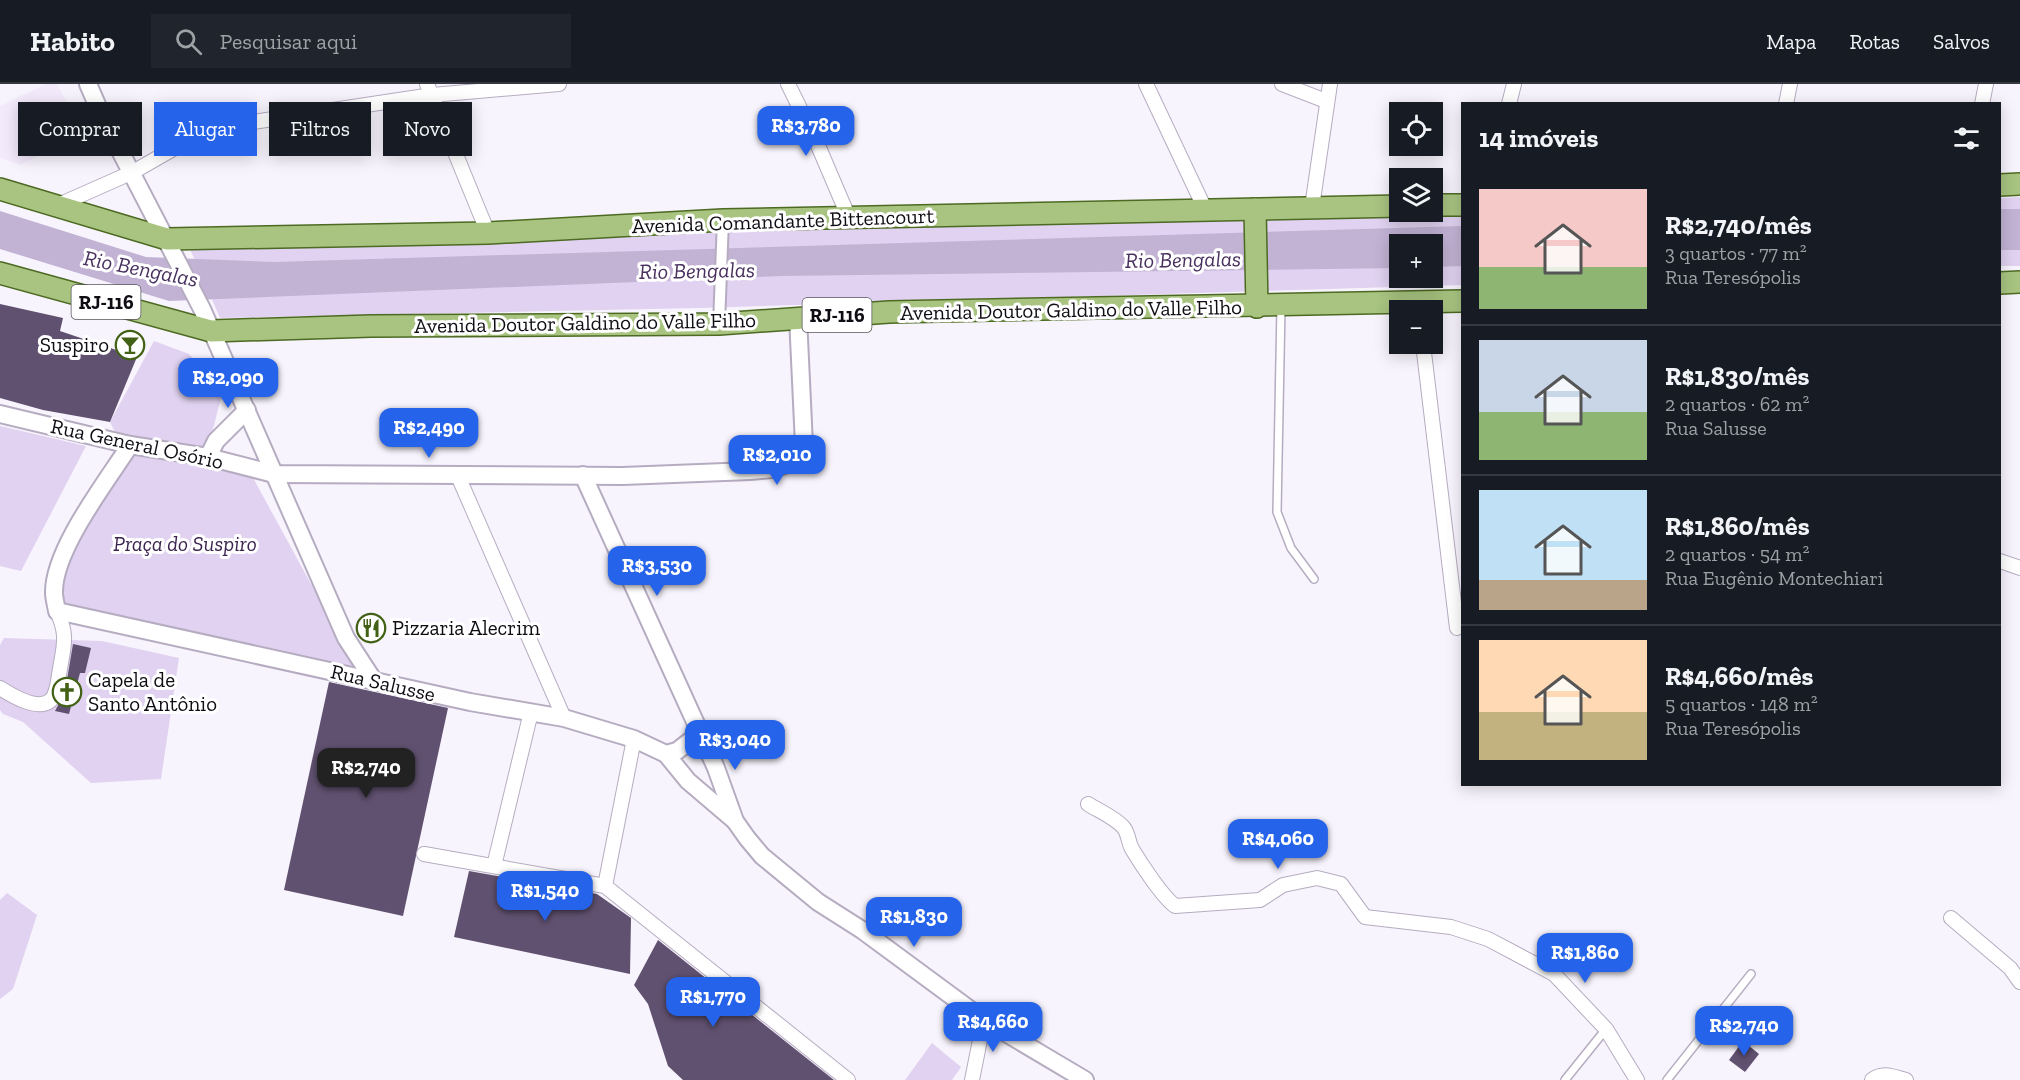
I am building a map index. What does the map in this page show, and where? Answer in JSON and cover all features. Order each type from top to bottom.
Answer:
[{"type":"main road","points":[[2001,185],[2020,184]]},
{"type":"main road","name":"Avenida Comandante Bittencourt","points":[[0,189],[171,247],[723,220],[1205,209],[1256,217],[1312,207],[1389,206]]},
{"type":"main road","points":[[1443,205],[1461,205]]},
{"type":"main road","points":[[1256,217],[1256,297]]},
{"type":"main road","name":"RJ-116","points":[[0,273],[212,331]]},
{"type":"main road","points":[[2001,283],[2020,282]]},
{"type":"main road","name":"Avenida Doutor Galdino do Valle Filho","points":[[212,331],[371,326],[719,324],[889,312],[1256,297],[1281,307],[1389,307]]},
{"type":"main road","name":"Avenida Doutor Galdino do Valle Filho","points":[[1443,304],[1461,301]]},
{"type":"street","points":[[88,84],[102,116],[202,309],[346,638],[374,681]]},
{"type":"street","points":[[54,207],[133,172],[180,145],[247,123],[430,89],[559,84]]},
{"type":"street","points":[[788,84],[817,143],[849,218]]},
{"type":"street","points":[[1146,84],[1205,209]]},
{"type":"street","points":[[1282,84],[1326,101]]},
{"type":"street","points":[[1312,207],[1330,84]]},
{"type":"street","points":[[1510,102],[1514,84]]},
{"type":"street","points":[[1786,102],[1790,84]]},
{"type":"street","points":[[1982,102],[1986,84]]},
{"type":"street","points":[[430,89],[488,233]]},
{"type":"street","points":[[719,324],[723,220]]},
{"type":"street","name":"Rua General Osório","points":[[0,414],[130,445],[208,457],[274,474],[667,475],[772,469],[794,462],[801,456],[804,445],[798,317]]},
{"type":"street","points":[[1425,354],[1457,628]]},
{"type":"street","points":[[208,457],[216,441],[247,410]]},
{"type":"street","points":[[0,688],[31,703],[45,703],[52,700],[58,684],[66,639],[54,593],[59,565],[73,536],[130,445]]},
{"type":"street","points":[[583,475],[720,778],[735,821]]},
{"type":"street","points":[[458,476],[564,718]]},
{"type":"street","points":[[2001,561],[2020,568]]},
{"type":"street","name":"Rua Salusse","points":[[57,611],[470,702],[564,718],[634,739],[666,754]]},
{"type":"street","points":[[494,866],[531,712]]},
{"type":"street","points":[[699,734],[677,751],[666,754],[688,781],[735,821],[762,856],[792,882],[984,1020],[1085,1080]]},
{"type":"street","points":[[605,886],[634,739]]},
{"type":"street","points":[[1088,804],[1122,825],[1128,835],[1131,848],[1152,876],[1163,896],[1174,906],[1260,900],[1283,885],[1317,878],[1341,884],[1365,917],[1451,927],[1488,939],[1554,974],[1606,1029],[1637,1080]]},
{"type":"street","points":[[424,854],[605,886],[848,1080]]},
{"type":"street","points":[[1951,918],[2010,968],[2020,982]]},
{"type":"street","points":[[972,1080],[984,1020]]},
{"type":"street","points":[[1872,1080],[1877,1076],[1886,1075],[1906,1080]]},
{"type":"lane","points":[[1281,307],[1277,512],[1291,548],[1314,579]]},
{"type":"lane","points":[[1667,1080],[1751,974]]},
{"type":"lane","points":[[1565,1080],[1606,1029]]},
{"type":"shaded area","points":[[46,84],[57,84],[67,102],[18,102],[18,156],[38,156],[21,165],[0,158],[0,106]]},
{"type":"green space","points":[[2020,197],[2020,266],[2001,266],[2001,198]]},
{"type":"green space","points":[[1443,213],[1461,213],[1461,285],[1443,286],[1443,234],[1389,234],[1389,287],[699,308],[220,318],[190,249],[704,231],[1389,215],[1389,222],[1443,222]]},
{"type":"green space","points":[[154,341],[189,354],[223,390],[213,429],[200,451],[115,432],[110,422]]},
{"type":"green space","points":[[0,426],[86,446],[21,571],[0,566]]},
{"type":"green space","name":"Praça do Suspiro","points":[[132,447],[251,474],[359,672],[60,608],[67,564],[75,543],[96,504]]},
{"type":"green space","points":[[4,638],[102,641],[179,658],[161,779],[91,783],[23,722],[3,714],[0,710],[0,645]]},
{"type":"green space","points":[[7,893],[37,915],[13,989],[0,999],[0,900]]},
{"type":"green space","points":[[932,1043],[961,1067],[952,1080],[905,1080]]},
{"type":"water","points":[[2001,209],[2020,209],[2020,250],[2001,250]]},
{"type":"water","name":"Rio Bengalas","points":[[0,211],[146,257],[275,262],[1461,226],[1461,266],[1443,267],[1443,234],[1389,234],[1389,268],[781,276],[169,301],[0,249]]},
{"type":"building","points":[[0,304],[63,318],[60,331],[137,357],[110,422],[43,410],[0,398]]},
{"type":"building","name":"Capela de Santo Antônio","points":[[73,644],[91,648],[85,673],[80,673],[69,714],[55,711],[65,692]]},
{"type":"building","points":[[329,682],[448,708],[403,916],[284,890]]},
{"type":"building","points":[[469,871],[597,894],[631,918],[630,974],[454,937]]},
{"type":"building","points":[[658,940],[834,1080],[683,1080],[668,1066],[648,1004],[634,985]]},
{"type":"building","points":[[1743,1041],[1759,1054],[1745,1072],[1729,1060]]},
{"type":"place","name":"Suspiro","points":[[130,345]]},
{"type":"place","name":"Pizzaria Alecrim","points":[[371,628]]},
{"type":"place","name":"Capela de Santo Antônio","points":[[67,692]]}]
